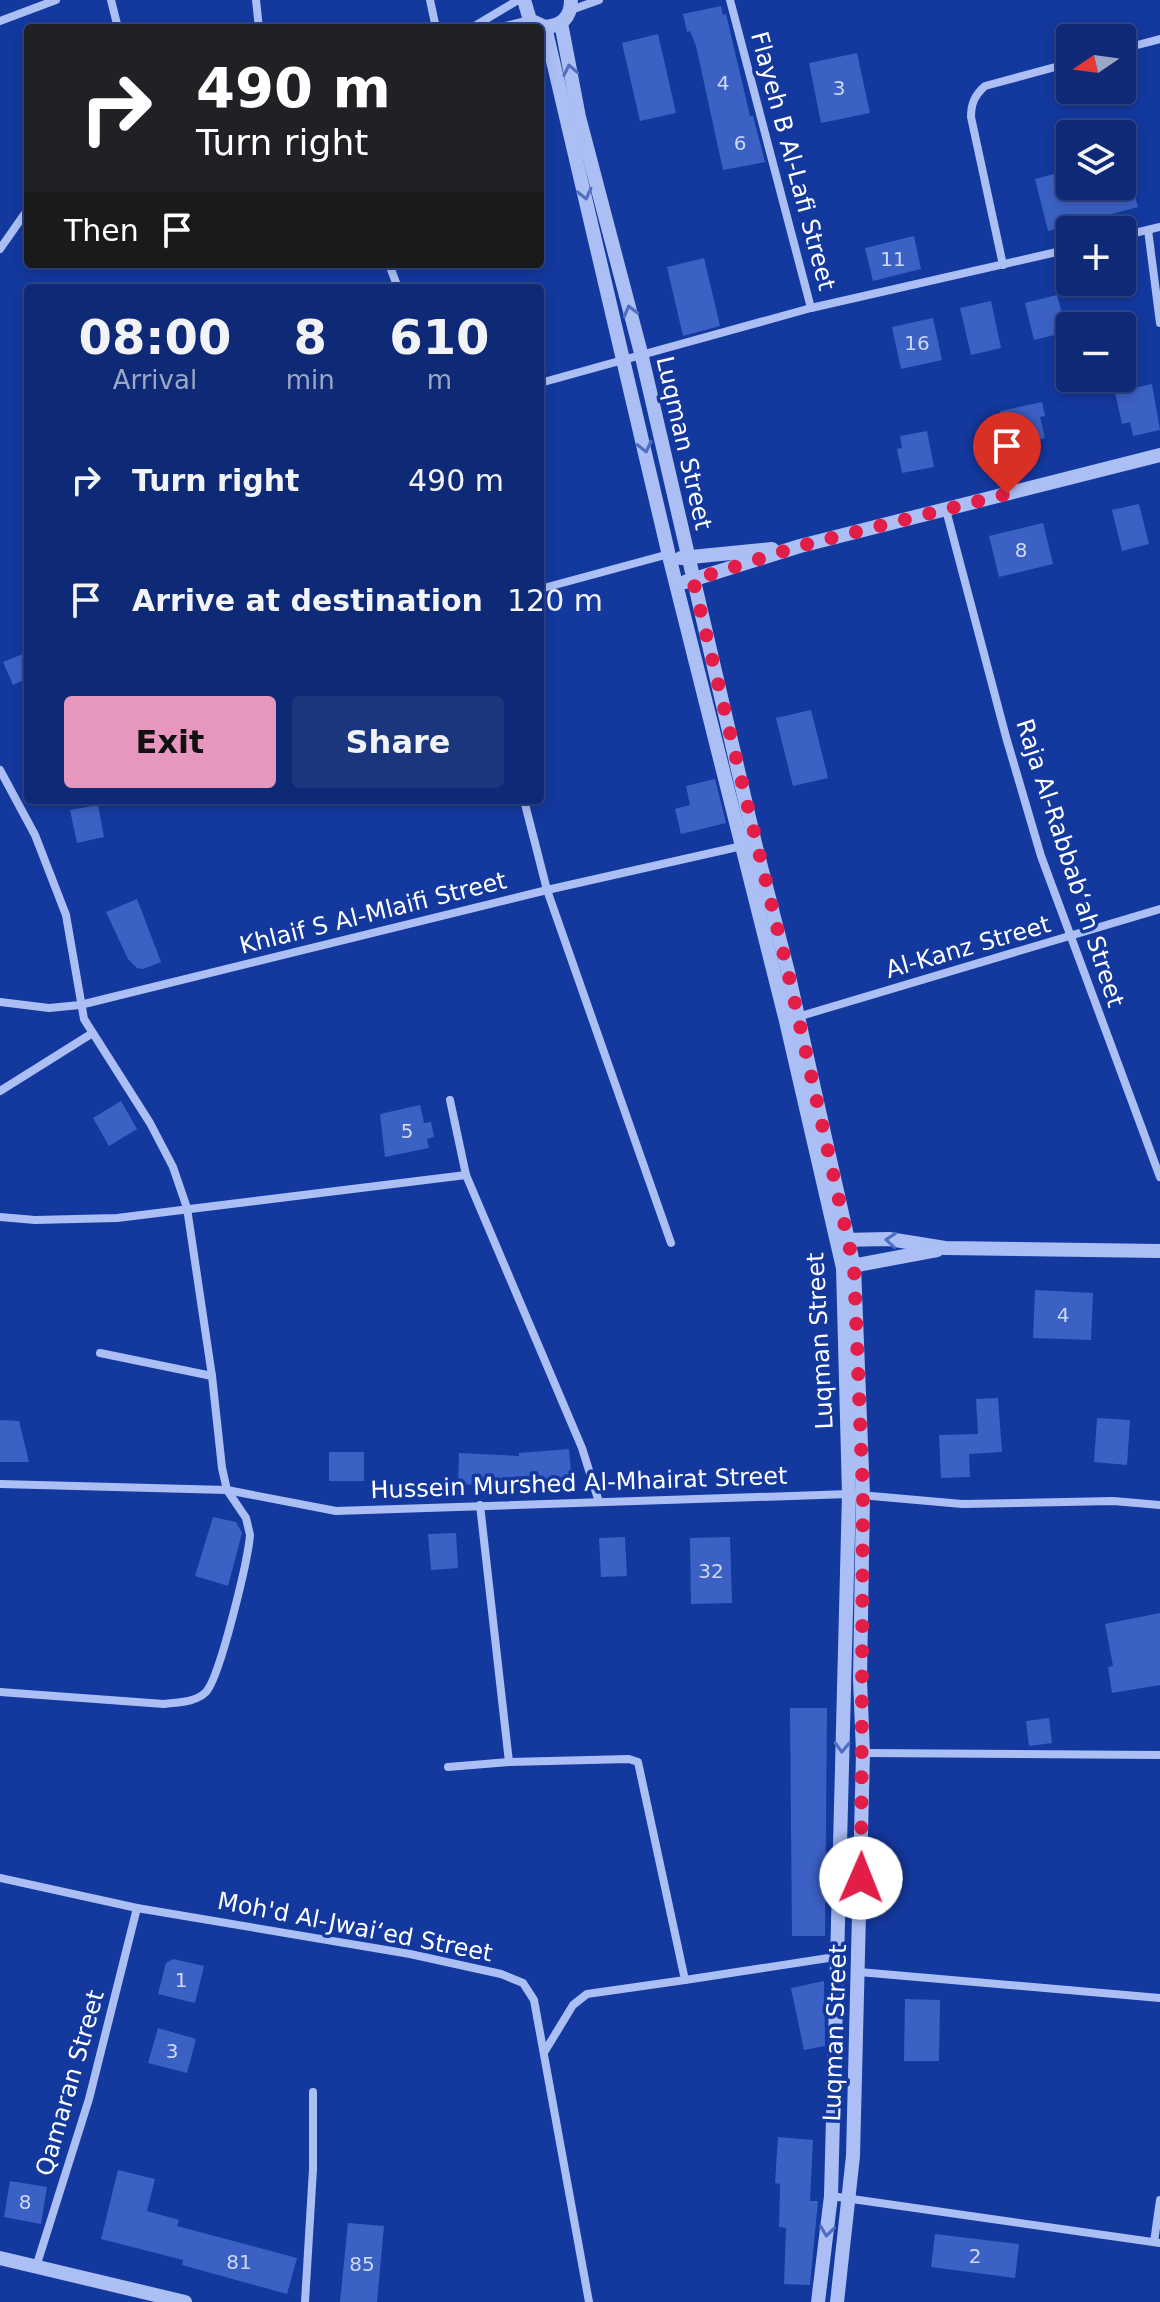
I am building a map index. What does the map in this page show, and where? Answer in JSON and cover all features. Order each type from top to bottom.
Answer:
[{"type":"street","points":[[0,21],[56,0]]},
{"type":"street","points":[[111,0],[117,24]]},
{"type":"street","points":[[256,0],[259,24]]},
{"type":"street","points":[[430,0],[435,24]]},
{"type":"street","points":[[479,24],[521,0],[530,20]]},
{"type":"street","points":[[545,27],[561,23],[571,5],[599,0]]},
{"type":"street","name":"Flayeh B Al-Lafi Street","points":[[730,0],[811,308],[1056,252]]},
{"type":"street","points":[[513,24],[530,20],[539,24]]},
{"type":"street","name":"Luqman Street","points":[[561,23],[579,117],[641,353],[693,580],[748,845]]},
{"type":"street","name":"Luqman Street","points":[[545,27],[669,557],[792,1019],[848,1267],[863,1753],[853,2156],[837,2302]]},
{"type":"street","points":[[1136,45],[1160,39]]},
{"type":"street","points":[[1003,265],[971,106],[976,94],[985,86],[1056,67]]},
{"type":"street","points":[[0,248],[24,215]]},
{"type":"street","points":[[1136,233],[1160,227]]},
{"type":"street","points":[[1148,230],[1160,323]]},
{"type":"street","points":[[544,382],[811,308]]},
{"type":"street","points":[[676,585],[800,546],[1160,455]]},
{"type":"street","name":"Raja Al-Rabbab‘ah Street","points":[[946,510],[1006,737],[1070,938],[1160,1177]]},
{"type":"street","points":[[544,588],[669,557],[800,546]]},
{"type":"street","points":[[0,770],[35,835],[66,915],[80,1005],[91,1034],[150,1123],[173,1167],[187,1208],[227,1490],[246,1518],[250,1535],[249,1550],[216,1672],[206,1692],[188,1701],[164,1704],[0,1692]]},
{"type":"street","points":[[525,804],[547,890],[671,1243]]},
{"type":"street","name":"Khlaif S Al-Mlaifi Street","points":[[0,1002],[49,1008],[80,1005],[547,890],[748,845]]},
{"type":"street","name":"Al-Kanz Street","points":[[792,1019],[1160,909]]},
{"type":"street","points":[[0,1091],[91,1034]]},
{"type":"street","points":[[450,1100],[466,1175],[582,1448],[599,1502]]},
{"type":"street","points":[[0,1217],[35,1220],[117,1218],[466,1175]]},
{"type":"street","points":[[843,1240],[889,1239],[945,1248],[1160,1251]]},
{"type":"street","points":[[848,1267],[945,1248]]},
{"type":"street","points":[[100,1353],[212,1376]]},
{"type":"street","name":"Hussein Murshed Al-Mhairat Street","points":[[0,1484],[227,1490],[336,1511],[856,1495],[962,1504],[1113,1501],[1160,1505]]},
{"type":"street","name":"Luqman Street","points":[[818,2302],[831,2196],[835,1957],[856,1495]]},
{"type":"street","points":[[480,1505],[509,1762]]},
{"type":"street","points":[[863,1753],[1160,1755]]},
{"type":"street","points":[[448,1767],[509,1762],[629,1759],[638,1762],[685,1980]]},
{"type":"street","name":"Moh'd Al-Jwai‘ed Street","points":[[0,1878],[137,1908],[379,1949],[501,1974],[523,1983],[534,2000],[589,2302]]},
{"type":"street","name":"Qamaran Street","points":[[36,2267],[89,2099],[137,1908]]},
{"type":"street","points":[[544,2052],[581,1997],[835,1957]]},
{"type":"street","points":[[859,1972],[1160,1998]]},
{"type":"street","points":[[305,2302],[313,2169],[313,2092]]},
{"type":"street","points":[[831,2196],[1157,2242],[1160,2200]]},
{"type":"street","points":[[0,2258],[185,2302]]},
{"type":"building","points":[[721,6],[723,15],[726,14],[750,116],[753,116],[765,162],[723,170],[696,46],[690,31],[687,32],[683,14]]},
{"type":"building","points":[[658,34],[676,113],[640,121],[622,43]]},
{"type":"building","points":[[857,53],[870,113],[821,123],[809,63]]},
{"type":"building","points":[[1056,174],[1056,200],[1136,200],[1138,207],[1104,216],[1056,216],[1056,229],[1048,231],[1035,179]]},
{"type":"building","points":[[914,236],[921,269],[873,281],[865,248]]},
{"type":"building","points":[[704,258],[720,326],[683,336],[667,267]]},
{"type":"building","points":[[1057,296],[1062,312],[1056,312],[1056,335],[1034,340],[1025,303]]},
{"type":"building","points":[[991,301],[1001,348],[971,355],[960,308]]},
{"type":"building","points":[[933,318],[942,360],[901,369],[892,327]]},
{"type":"building","points":[[1152,384],[1160,430],[1133,436],[1130,422],[1122,424],[1115,392],[1136,392],[1136,387]]},
{"type":"building","points":[[1042,402],[1045,416],[1040,417],[1045,438],[1008,446],[1000,411]]},
{"type":"building","points":[[927,431],[934,467],[902,473],[897,449],[902,448],[900,436]]},
{"type":"building","points":[[1139,504],[1149,544],[1122,551],[1112,510]]},
{"type":"building","points":[[1043,523],[1053,564],[999,577],[989,536]]},
{"type":"building","points":[[24,654],[24,680],[13,685],[3,662]]},
{"type":"building","points":[[811,710],[828,778],[793,786],[776,718]]},
{"type":"building","points":[[715,779],[726,823],[681,834],[675,809],[690,805],[686,786]]},
{"type":"building","points":[[98,805],[104,837],[77,843],[70,810]]},
{"type":"building","points":[[137,899],[161,962],[143,969],[137,968],[128,959],[106,912]]},
{"type":"building","points":[[121,1101],[137,1129],[109,1146],[93,1118]]},
{"type":"building","points":[[420,1105],[424,1123],[431,1122],[434,1137],[427,1139],[429,1148],[385,1157],[380,1114]]},
{"type":"building","points":[[1035,1290],[1093,1293],[1091,1340],[1033,1338]]},
{"type":"building","points":[[998,1398],[1002,1452],[969,1454],[970,1477],[941,1478],[939,1435],[978,1434],[976,1399]]},
{"type":"building","points":[[1097,1418],[1130,1420],[1127,1465],[1094,1462]]},
{"type":"building","points":[[0,1420],[19,1421],[29,1462],[0,1462]]},
{"type":"building","points":[[569,1449],[572,1482],[523,1487],[458,1484],[459,1453],[519,1456],[519,1453]]},
{"type":"building","points":[[329,1452],[364,1452],[364,1481],[329,1481]]},
{"type":"building","points":[[213,1517],[236,1522],[242,1533],[228,1586],[195,1576]]},
{"type":"building","points":[[456,1533],[458,1568],[431,1570],[428,1534]]},
{"type":"building","points":[[625,1537],[627,1576],[601,1577],[599,1538]]},
{"type":"building","points":[[730,1537],[732,1603],[691,1604],[690,1538]]},
{"type":"building","points":[[1160,1613],[1160,1685],[1112,1693],[1108,1667],[1113,1666],[1105,1624]]},
{"type":"building","points":[[790,1708],[827,1708],[825,1936],[792,1936]]},
{"type":"building","points":[[1049,1718],[1052,1743],[1029,1746],[1026,1721]]},
{"type":"building","points":[[173,1959],[204,1966],[195,2003],[158,1994],[166,1963]]},
{"type":"building","points":[[824,1981],[825,2046],[804,2050],[791,1988]]},
{"type":"building","points":[[905,1999],[940,2000],[939,2061],[904,2061]]},
{"type":"building","points":[[158,2028],[196,2039],[187,2073],[148,2063]]},
{"type":"building","points":[[778,2137],[813,2140],[810,2201],[818,2201],[810,2285],[784,2284],[786,2228],[779,2227],[780,2184],[775,2183]]},
{"type":"building","points":[[118,2170],[155,2179],[147,2211],[179,2220],[177,2226],[297,2258],[287,2294],[182,2265],[183,2260],[101,2239]]},
{"type":"building","points":[[10,2181],[47,2187],[41,2224],[4,2217]]},
{"type":"building","points":[[348,2223],[384,2226],[377,2302],[340,2302]]},
{"type":"building","points":[[935,2234],[1019,2244],[1015,2278],[931,2267]]},
{"type":"route","points":[[861,1878],[863,1495],[854,1267],[788,972],[693,580],[800,546],[1007,494]]}]
